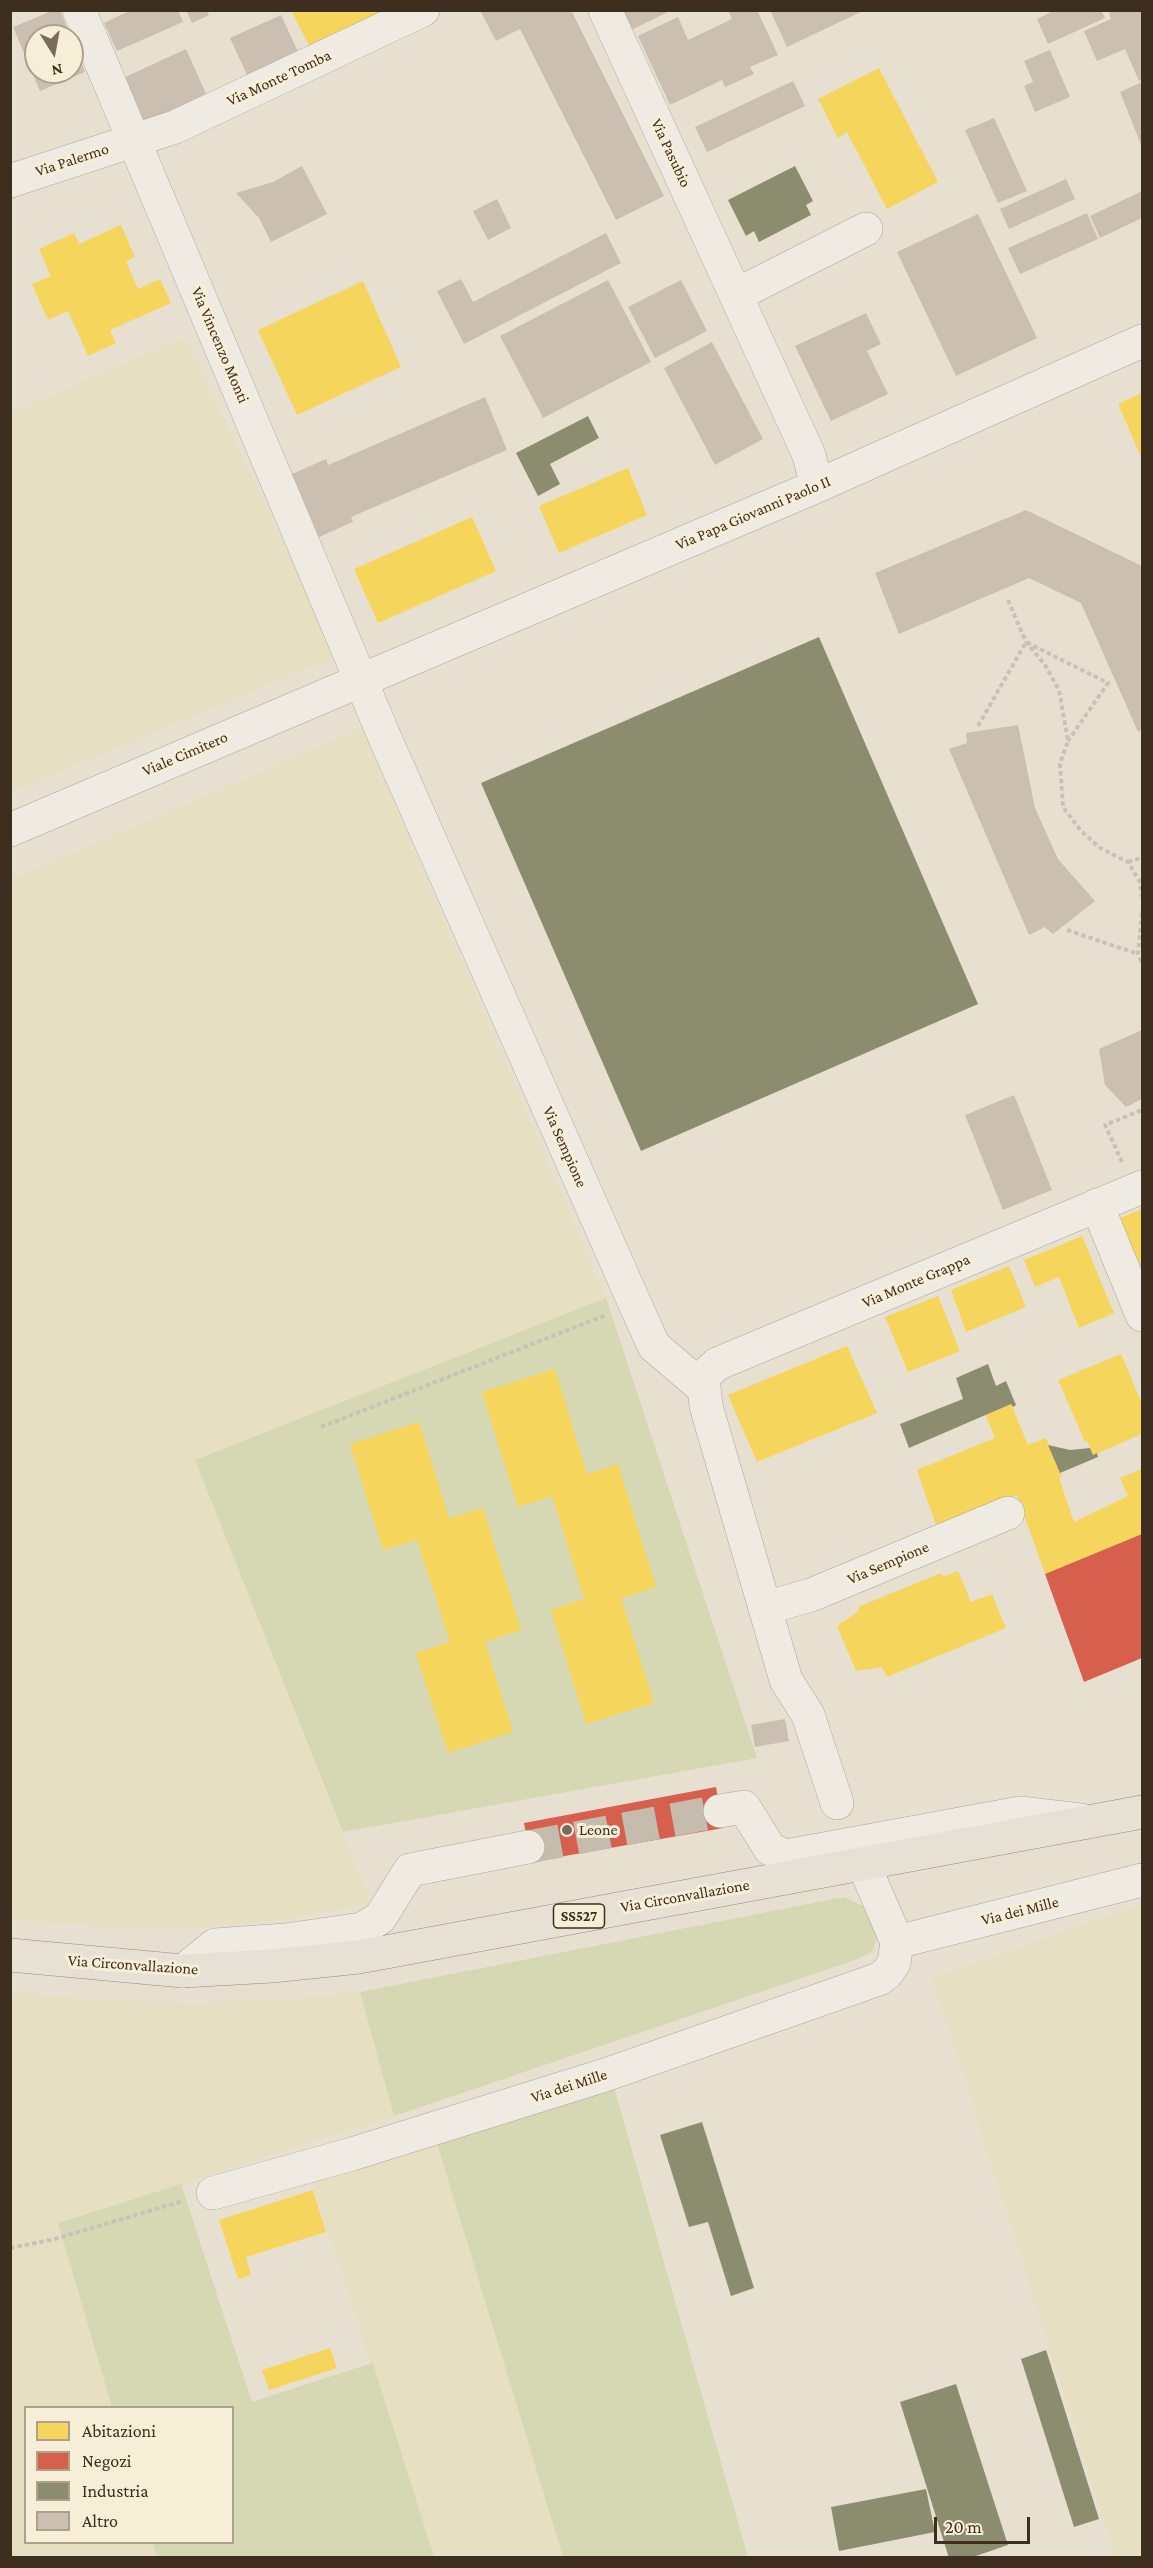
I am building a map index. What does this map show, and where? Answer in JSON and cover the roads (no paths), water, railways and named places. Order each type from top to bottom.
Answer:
[{"type":"main road","name":"Via Circonvallazione","points":[[10,1955],[183,1971],[272,1966],[358,1957],[1143,1812]]},
{"type":"street","name":"Via Vincenzo Monti","points":[[79,10],[360,679]]},
{"type":"street","name":"Via Monte Tomba","points":[[134,141],[175,127],[423,10]]},
{"type":"street","name":"Via Pasubio","points":[[605,10],[809,455],[817,486]]},
{"type":"street","name":"Via Palermo","points":[[10,181],[134,141]]},
{"type":"street","points":[[736,295],[866,229]]},
{"type":"street","name":"Via Papa Giovanni Paolo II","points":[[360,679],[817,486],[1143,341]]},
{"type":"street","name":"Viale Cimitero","points":[[10,830],[360,679]]},
{"type":"street","name":"Via Sempione","points":[[360,679],[654,1346],[702,1387]]},
{"type":"street","name":"Via Monte Grappa","points":[[702,1387],[705,1373],[717,1364],[1139,1188]]},
{"type":"street","points":[[1097,1205],[1143,1315]]},
{"type":"street","points":[[702,1387],[786,1680],[808,1715],[837,1803]]},
{"type":"street","name":"Via Sempione","points":[[765,1608],[811,1595],[1008,1513]]},
{"type":"street","points":[[720,1811],[744,1807],[770,1849],[786,1856],[1020,1813],[1093,1822]]},
{"type":"street","points":[[183,1971],[215,1945],[286,1940],[362,1929],[380,1918],[410,1870],[528,1847]]},
{"type":"street","points":[[863,1863],[897,1942]]},
{"type":"street","name":"Via dei Mille","points":[[213,2193],[352,2154],[605,2075],[879,1978],[887,1973],[894,1963],[897,1942],[1143,1880]]},
{"type":"tunnel","points":[[528,1847],[720,1811]]},
{"type":"place","name":"Leone","points":[[567,1830]]}]
